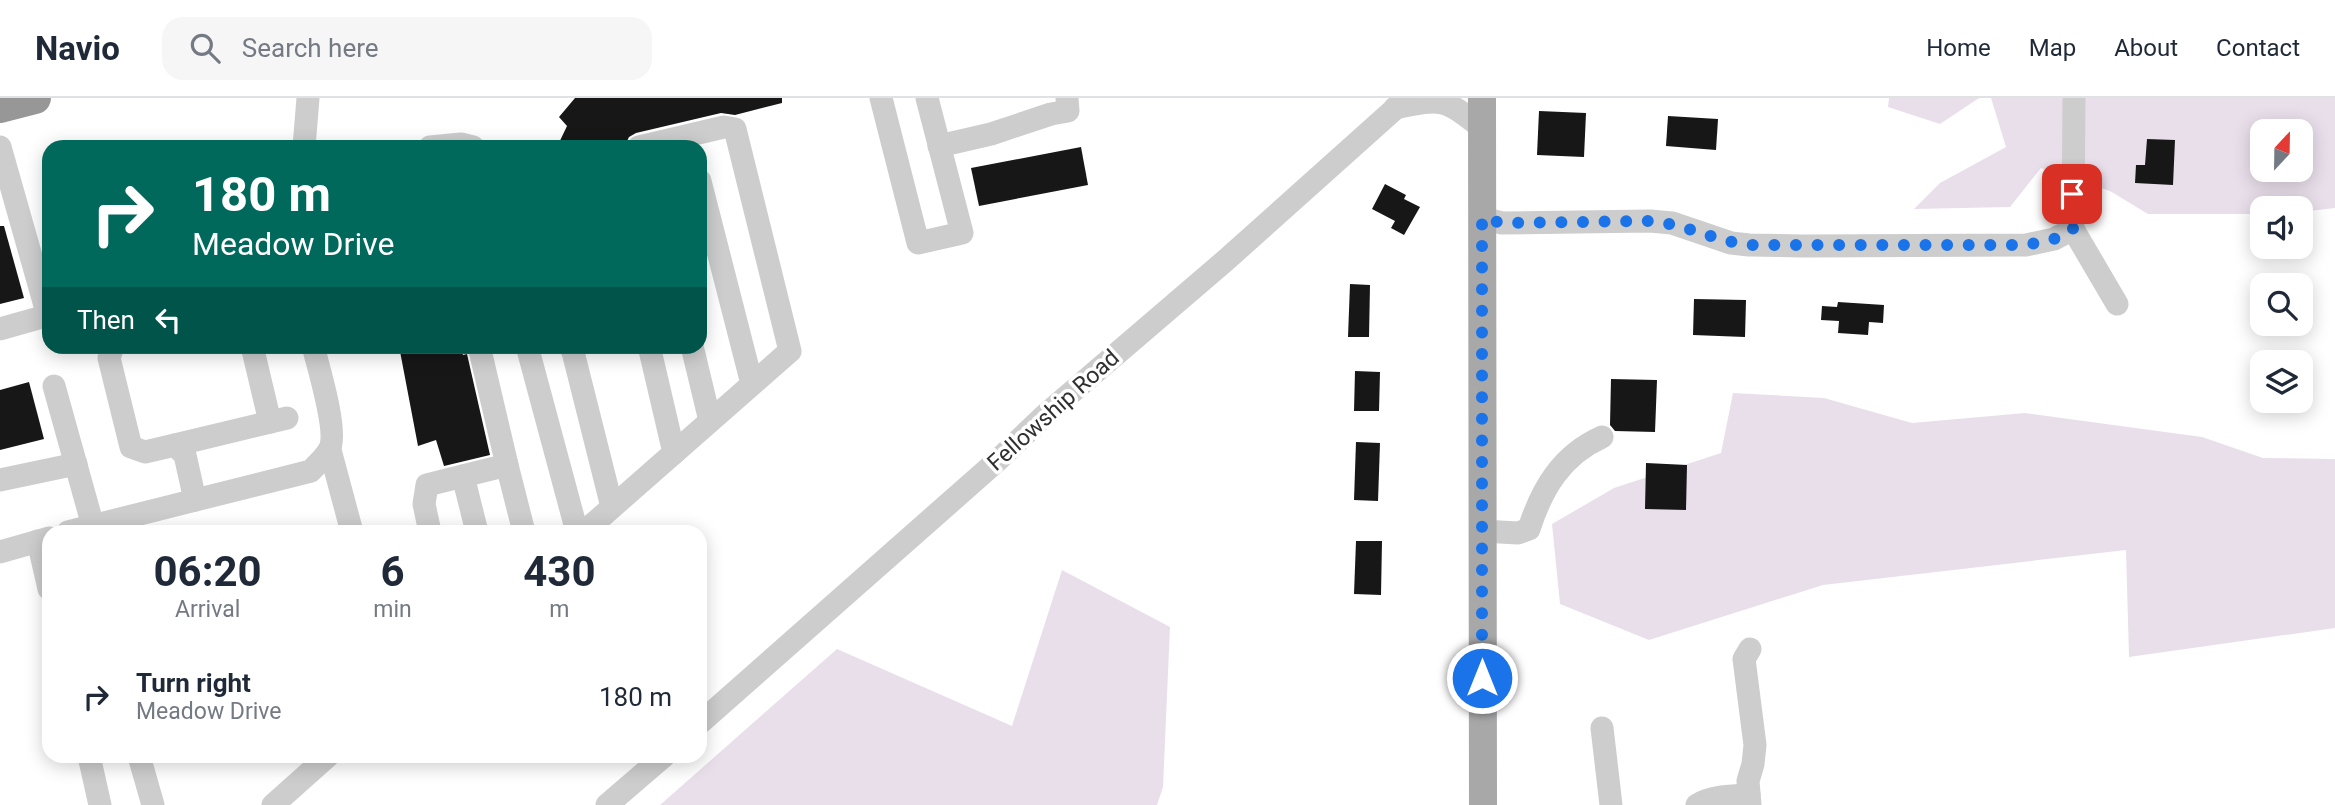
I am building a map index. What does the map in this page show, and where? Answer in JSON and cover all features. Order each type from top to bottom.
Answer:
[{"type":"highway","points":[[0,107],[35,98]]},
{"type":"main road","points":[[1482,98],[1483,805]]},
{"type":"street","points":[[305,140],[308,98]]},
{"type":"street","points":[[881,98],[918,243],[962,233],[927,98]]},
{"type":"street","points":[[939,146],[1068,111],[1067,98]]},
{"type":"street","points":[[2074,98],[2073,229],[2117,304]]},
{"type":"street","points":[[1401,103],[1434,100],[1448,102],[1460,108],[1482,128]]},
{"type":"street","name":"Fellowship Road","points":[[707,717],[1401,103]]},
{"type":"street","points":[[592,525],[790,351],[735,129],[724,127],[692,140]]},
{"type":"street","points":[[0,147],[42,295]]},
{"type":"street","points":[[707,208],[752,384]]},
{"type":"street","points":[[1482,218],[1502,223],[1650,221],[1672,223],[1731,243],[1803,246],[2026,245],[2054,239],[2073,229]]},
{"type":"street","points":[[0,330],[42,317]]},
{"type":"street","points":[[110,354],[108,358],[131,447],[145,452],[279,420],[255,354]]},
{"type":"street","points":[[315,354],[328,410],[332,441],[330,450],[350,525]]},
{"type":"street","points":[[481,354],[522,525]]},
{"type":"street","points":[[534,354],[575,525]]},
{"type":"street","points":[[574,354],[612,507]]},
{"type":"street","points":[[651,354],[674,453]]},
{"type":"street","points":[[694,354],[710,421]]},
{"type":"street","points":[[54,386],[93,525]]},
{"type":"street","points":[[1482,531],[1518,533],[1530,529],[1536,509],[1564,462],[1584,445],[1602,438]]},
{"type":"street","points":[[175,445],[185,455],[195,500]]},
{"type":"street","points":[[97,525],[310,471],[330,450]]},
{"type":"street","points":[[0,480],[76,464]]},
{"type":"street","points":[[428,525],[424,504],[427,485],[507,465]]},
{"type":"street","points":[[463,476],[475,525]]},
{"type":"street","points":[[0,552],[42,539]]},
{"type":"street","points":[[1697,805],[1725,796],[1749,800],[1748,781],[1755,745],[1744,659],[1750,649]]},
{"type":"street","points":[[1602,727],[1611,805]]},
{"type":"street","points":[[91,763],[100,805]]},
{"type":"street","points":[[141,763],[153,805]]},
{"type":"street","points":[[273,805],[320,763]]},
{"type":"street","points":[[607,805],[656,763]]},
{"type":"shaded area","points":[[1889,98],[1979,98],[1940,124],[1888,107]]},
{"type":"shaded area","points":[[1991,98],[2335,98],[2335,208],[2313,211],[2313,196],[2250,196],[2250,214],[2148,214],[2110,191],[2041,168],[2010,207],[1914,209],[1940,183],[2006,147]]},
{"type":"shaded area","points":[[1733,393],[1824,398],[1912,423],[2025,413],[2202,437],[2263,458],[2335,459],[2335,628],[2129,657],[2126,550],[1823,585],[1649,640],[1560,604],[1552,524],[1614,488],[1721,453]]},
{"type":"shaded area","points":[[1062,570],[1170,627],[1163,787],[1157,805],[660,805],[837,649],[1012,726]]},
{"type":"building","points":[[575,98],[782,98],[782,103],[735,115],[721,113],[636,133],[628,140],[560,140],[567,126],[559,117]]},
{"type":"building","points":[[1539,111],[1586,113],[1584,157],[1537,155]]},
{"type":"building","points":[[1668,116],[1718,119],[1716,150],[1666,146]]},
{"type":"building","points":[[2147,139],[2175,140],[2173,185],[2135,183],[2136,165],[2145,165]]},
{"type":"building","points":[[1081,147],[1088,185],[979,206],[971,168]]},
{"type":"building","points":[[1385,184],[1406,195],[1404,199],[1420,207],[1404,235],[1391,228],[1395,221],[1372,209]]},
{"type":"building","points":[[0,226],[4,226],[24,298],[0,304]]},
{"type":"building","points":[[1350,284],[1370,285],[1369,337],[1348,337]]},
{"type":"building","points":[[1694,299],[1746,300],[1745,337],[1693,335]]},
{"type":"building","points":[[1838,302],[1884,305],[1883,323],[1869,322],[1868,335],[1838,333],[1839,321],[1821,320],[1822,306],[1837,307]]},
{"type":"building","points":[[401,354],[467,354],[490,455],[444,466],[436,440],[418,446]]},
{"type":"building","points":[[1355,371],[1380,372],[1379,411],[1354,411]]},
{"type":"building","points":[[1611,379],[1657,380],[1655,432],[1615,431],[1610,425]]},
{"type":"building","points":[[29,382],[44,439],[0,450],[0,390]]},
{"type":"building","points":[[1356,442],[1380,443],[1378,501],[1354,500]]},
{"type":"building","points":[[1646,463],[1687,465],[1686,510],[1645,509]]},
{"type":"building","points":[[1356,541],[1382,541],[1381,595],[1354,594]]},
{"type":"route","points":[[1482,678],[1482,218],[1502,223],[1628,220],[1672,223],[1731,243],[1749,245],[2026,245],[2054,239],[2073,229],[2072,194]]}]
